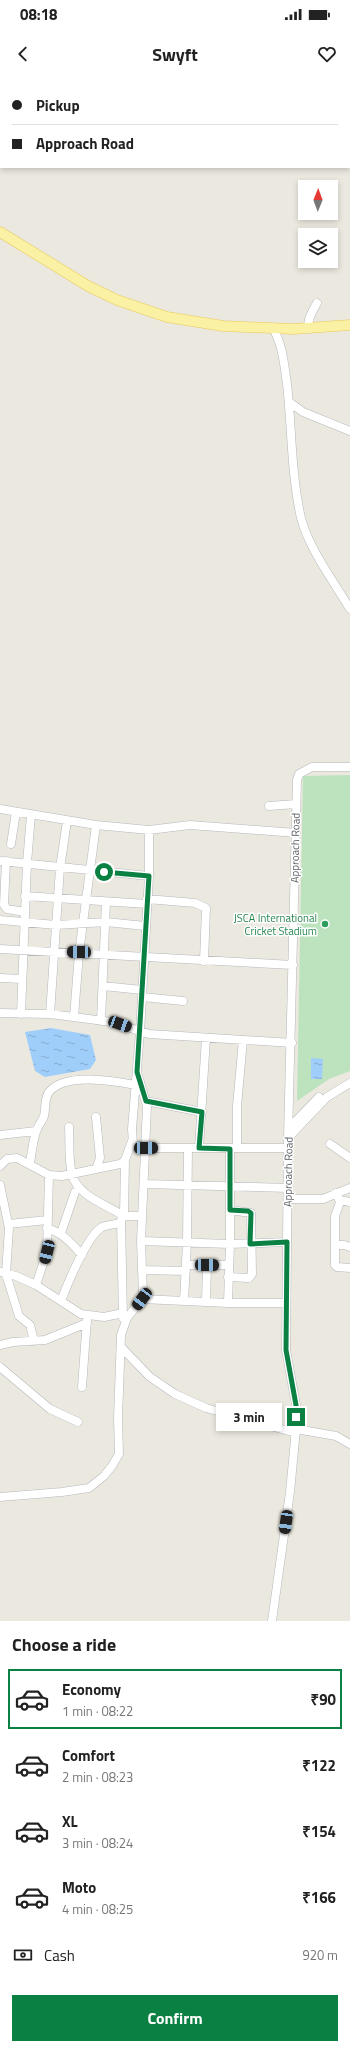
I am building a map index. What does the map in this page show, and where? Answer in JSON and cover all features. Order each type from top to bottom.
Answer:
[{"type":"main road","points":[[0,232],[82,282],[117,300],[167,317],[224,326],[229,330],[315,334],[350,331]]},
{"type":"main road","points":[[275,331],[350,325]]},
{"type":"street","points":[[309,329],[308,326],[311,314],[317,303]]},
{"type":"street","points":[[275,331],[283,352],[289,402],[294,470],[302,519],[312,545],[350,609]]},
{"type":"street","points":[[289,402],[303,412],[350,431]]},
{"type":"street","name":"Approach Road","points":[[272,1621],[290,1492],[296,1431],[296,1405],[286,1350],[286,1303],[296,780],[299,774],[312,767],[350,767]]},
{"type":"street","points":[[269,806],[296,804]]},
{"type":"street","points":[[0,809],[67,821],[148,830],[190,825],[296,833]]},
{"type":"street","points":[[11,844],[16,812]]},
{"type":"street","points":[[21,1014],[25,896],[31,815]]},
{"type":"street","points":[[50,1014],[60,868],[67,821]]},
{"type":"street","points":[[74,1017],[79,952],[96,825]]},
{"type":"street","points":[[0,1497],[62,1492],[89,1488],[104,1476],[119,1454],[118,1418],[120,1346],[123,1327],[122,1219],[125,1160],[132,1141],[140,1032],[143,956],[149,876],[148,830]]},
{"type":"street","points":[[25,912],[8,909],[4,905],[3,861],[149,876]]},
{"type":"street","points":[[25,896],[106,902],[147,901],[195,903],[206,908],[204,961]]},
{"type":"street","points":[[101,1020],[104,986],[106,902]]},
{"type":"street","points":[[0,920],[56,925],[106,922],[146,926]]},
{"type":"street","points":[[0,949],[79,952],[204,961],[293,965]]},
{"type":"street","points":[[0,978],[22,979]]},
{"type":"street","points":[[104,986],[183,1001]]},
{"type":"street","points":[[0,1013],[50,1014],[101,1020],[120,1024],[149,1034],[292,1043]]},
{"type":"street","points":[[199,1148],[206,1038]]},
{"type":"street","points":[[228,1303],[228,1265],[230,1244],[229,1186],[243,1040]]},
{"type":"street","points":[[123,1327],[127,1318],[142,1299],[141,1241],[146,1148],[146,1101],[137,1072]]},
{"type":"street","points":[[289,1128],[320,1096],[337,1084],[350,1078]]},
{"type":"street","points":[[30,1163],[36,1131],[44,1118],[47,1095],[55,1087],[66,1082],[81,1080],[106,1080],[136,1085]]},
{"type":"street","points":[[288,1138],[327,1097],[350,1083]]},
{"type":"street","points":[[146,1101],[202,1112]]},
{"type":"street","points":[[96,1117],[100,1158],[96,1169]]},
{"type":"street","points":[[69,1127],[72,1175],[81,1190],[122,1219]]},
{"type":"street","points":[[0,1135],[36,1131]]},
{"type":"street","points":[[132,1141],[136,1146],[146,1148],[288,1148]]},
{"type":"street","points":[[330,1144],[350,1158]]},
{"type":"street","points":[[184,1301],[187,1242],[188,1148]]},
{"type":"street","points":[[0,1166],[4,1161],[12,1158],[30,1163],[49,1175],[72,1175],[120,1164],[125,1160]]},
{"type":"street","points":[[36,1285],[47,1252],[49,1175]]},
{"type":"street","points":[[144,1184],[288,1188]]},
{"type":"street","points":[[0,1185],[9,1224],[3,1273],[19,1316],[31,1327],[34,1341]]},
{"type":"street","points":[[338,1197],[350,1188]]},
{"type":"street","points":[[61,1233],[75,1192]]},
{"type":"street","points":[[338,1197],[339,1207],[335,1216],[335,1266],[350,1268]]},
{"type":"street","points":[[288,1199],[320,1199],[338,1197],[350,1202]]},
{"type":"street","points":[[228,1277],[252,1276],[250,1244],[251,1213],[248,1211],[230,1210]]},
{"type":"street","points":[[61,1301],[70,1276],[99,1230],[122,1219],[142,1216]]},
{"type":"street","points":[[9,1224],[47,1224],[61,1233],[82,1255]]},
{"type":"street","points":[[141,1241],[230,1244],[287,1242]]},
{"type":"street","points":[[335,1245],[350,1247]]},
{"type":"street","points":[[142,1270],[186,1268],[207,1265],[228,1265]]},
{"type":"street","points":[[206,1302],[207,1265]]},
{"type":"street","points":[[3,1273],[36,1285],[87,1320]]},
{"type":"street","points":[[142,1299],[228,1303],[286,1303]]},
{"type":"street","points":[[0,1345],[34,1341],[56,1336],[87,1320],[123,1313]]},
{"type":"street","points":[[82,1387],[87,1320]]},
{"type":"street","points":[[120,1346],[143,1372],[192,1403],[296,1431],[336,1436],[350,1444]]},
{"type":"street","points":[[0,1367],[50,1410],[78,1422]]},
{"type":"green space","name":"JSCA International Cricket Stadium","points":[[350,775],[350,1071],[329,1079],[297,1101],[303,776]]},
{"type":"water","points":[[51,1028],[90,1035],[96,1060],[90,1069],[45,1077],[35,1071],[25,1032]]},
{"type":"water","points":[[311,1058],[323,1059],[322,1079],[311,1079]]},
{"type":"place","name":"JSCA International Cricket Stadium","points":[[325,924]]},
{"type":"route","points":[[104,872],[149,876],[137,1072],[146,1101],[202,1112],[199,1148],[230,1149],[230,1210],[248,1211],[251,1213],[250,1244],[287,1242],[286,1350],[296,1405],[296,1417]]}]
